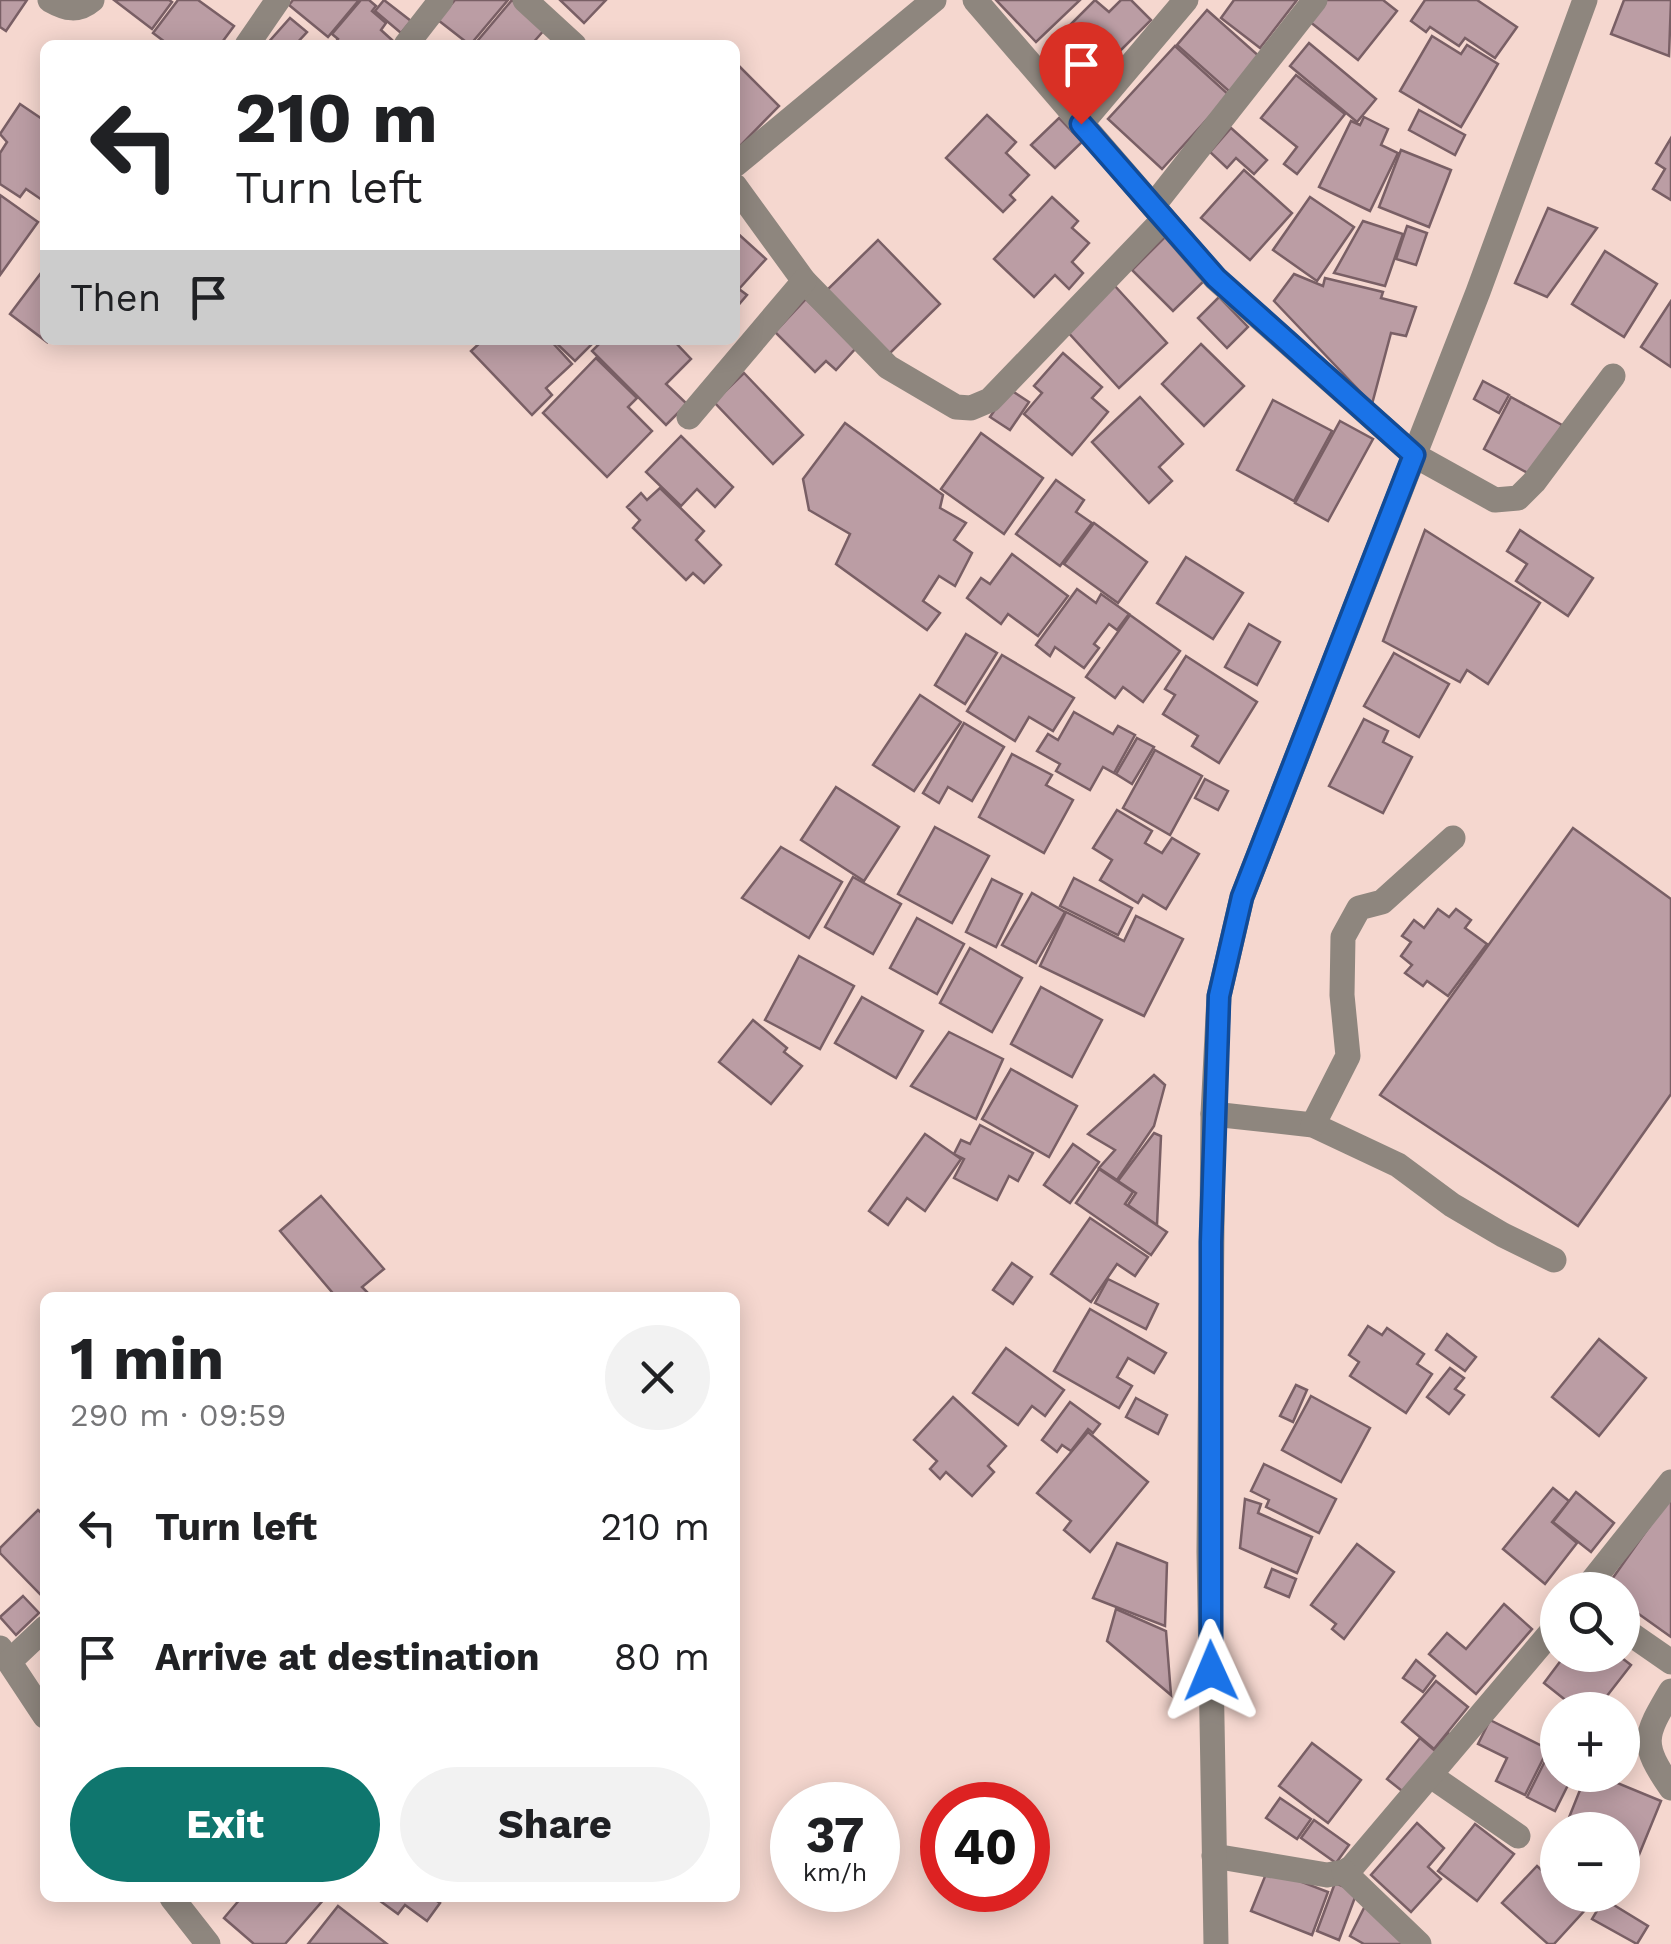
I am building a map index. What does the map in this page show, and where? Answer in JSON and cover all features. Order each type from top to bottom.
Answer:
[{"type":"street","points":[[50,0],[69,9],[83,8],[92,0]]},
{"type":"street","points":[[250,40],[278,0]]},
{"type":"street","points":[[410,40],[441,0]]},
{"type":"street","points":[[526,0],[569,40]]},
{"type":"street","points":[[740,161],[934,0]]},
{"type":"street","points":[[975,0],[1216,278],[1414,455],[1495,500],[1518,498],[1527,492],[1614,376]]},
{"type":"street","points":[[1081,124],[1186,0]]},
{"type":"street","points":[[740,193],[804,282],[888,367],[956,408],[970,408],[990,400],[1159,212],[1315,0]]},
{"type":"street","points":[[1216,1944],[1210,1552],[1214,1114],[1219,996],[1242,897],[1478,292],[1585,0]]},
{"type":"street","points":[[689,417],[804,282]]},
{"type":"street","points":[[1312,1126],[1348,1056],[1342,995],[1343,937],[1359,908],[1382,902],[1453,838]]},
{"type":"street","points":[[1214,1114],[1312,1126],[1398,1164],[1452,1206],[1502,1236],[1554,1260]]},
{"type":"street","points":[[1599,1572],[1671,1482]]},
{"type":"street","points":[[40,1631],[5,1654],[40,1708]]},
{"type":"street","points":[[1640,1640],[1671,1662]]},
{"type":"street","points":[[1214,1856],[1326,1875],[1344,1872],[1359,1862],[1540,1646]]},
{"type":"street","points":[[1671,1691],[1652,1722],[1648,1745],[1652,1760],[1671,1788]]},
{"type":"street","points":[[1432,1776],[1518,1836]]},
{"type":"street","points":[[1344,1872],[1419,1944]]},
{"type":"street","points":[[175,1902],[208,1944]]},
{"type":"building","points":[[0,0],[27,0],[6,31],[0,27]]},
{"type":"building","points":[[114,0],[169,0],[172,2],[152,29]]},
{"type":"building","points":[[178,0],[198,0],[234,26],[224,40],[162,40],[153,33]]},
{"type":"building","points":[[293,0],[359,0],[328,37],[289,5]]},
{"type":"building","points":[[361,0],[369,0],[376,6],[372,11],[386,23],[381,30],[392,40],[337,40],[332,34]]},
{"type":"building","points":[[384,0],[411,21],[401,33],[375,11]]},
{"type":"building","points":[[455,0],[508,0],[474,40],[464,40],[438,20]]},
{"type":"building","points":[[512,0],[546,28],[535,40],[478,40]]},
{"type":"building","points":[[560,0],[606,0],[584,23]]},
{"type":"building","points":[[996,0],[1080,0],[1036,42]]},
{"type":"building","points":[[1095,0],[1109,12],[1121,0],[1131,0],[1151,20],[1092,79],[1071,59],[1063,67],[1046,49]]},
{"type":"building","points":[[1234,0],[1297,0],[1260,48],[1221,18]]},
{"type":"building","points":[[1326,0],[1383,0],[1397,11],[1358,60],[1309,21]]},
{"type":"building","points":[[1425,0],[1477,0],[1517,27],[1495,58],[1465,38],[1459,46],[1430,27],[1426,32],[1411,21]]},
{"type":"building","points":[[1624,0],[1671,0],[1669,56],[1611,34]]},
{"type":"building","points":[[1207,10],[1260,57],[1230,92],[1177,45]]},
{"type":"building","points":[[290,18],[307,32],[300,40],[270,40]]},
{"type":"building","points":[[1432,36],[1461,54],[1467,45],[1498,64],[1461,127],[1400,91]]},
{"type":"building","points":[[1309,43],[1376,99],[1357,122],[1290,66]]},
{"type":"building","points":[[1175,46],[1229,95],[1162,169],[1108,119]]},
{"type":"building","points":[[740,67],[779,106],[740,146]]},
{"type":"building","points":[[1296,75],[1345,114],[1297,174],[1284,164],[1297,147],[1261,118]]},
{"type":"building","points":[[20,104],[40,118],[40,199],[26,189],[20,197],[0,184],[0,153],[7,142],[0,134]]},
{"type":"building","points":[[1419,110],[1465,135],[1455,155],[1409,130]]},
{"type":"building","points":[[987,115],[1016,142],[1006,153],[1029,175],[1010,195],[1015,200],[1003,212],[946,158]]},
{"type":"building","points":[[1364,117],[1388,129],[1381,145],[1398,153],[1370,211],[1319,187],[1351,121],[1360,125]]},
{"type":"building","points":[[1059,118],[1082,142],[1055,168],[1031,145]]},
{"type":"building","points":[[1231,128],[1267,160],[1254,174],[1236,158],[1227,168],[1210,152]]},
{"type":"building","points":[[1671,138],[1671,200],[1653,189],[1665,169],[1656,163]]},
{"type":"building","points":[[1401,150],[1451,170],[1429,227],[1379,207]]},
{"type":"building","points":[[1244,170],[1292,213],[1250,260],[1201,218]]},
{"type":"building","points":[[0,195],[38,222],[0,275]]},
{"type":"building","points":[[1052,197],[1078,221],[1072,228],[1089,243],[1072,262],[1083,273],[1069,289],[1055,275],[1034,297],[994,259]]},
{"type":"building","points":[[1310,197],[1354,227],[1317,281],[1273,250]]},
{"type":"building","points":[[1548,208],[1597,228],[1547,297],[1515,283]]},
{"type":"building","points":[[1363,221],[1403,234],[1385,286],[1334,273]]},
{"type":"building","points":[[1407,226],[1427,233],[1416,265],[1396,259]]},
{"type":"building","points":[[740,236],[766,259],[740,288]]},
{"type":"building","points":[[1165,237],[1206,279],[1173,311],[1132,270]]},
{"type":"building","points":[[878,240],[940,304],[887,356],[824,293]]},
{"type":"building","points":[[1605,251],[1657,284],[1624,337],[1572,304]]},
{"type":"building","points":[[40,274],[40,337],[10,314]]},
{"type":"building","points":[[1294,274],[1323,286],[1325,278],[1383,292],[1381,298],[1416,307],[1406,336],[1391,333],[1372,404],[1274,301]]},
{"type":"building","points":[[1114,285],[1167,343],[1119,388],[1066,330]]},
{"type":"building","points":[[1219,297],[1248,327],[1227,348],[1198,318]]},
{"type":"building","points":[[806,299],[856,348],[836,370],[826,361],[815,372],[775,332]]},
{"type":"building","points":[[1671,301],[1671,367],[1641,347]]},
{"type":"building","points":[[1201,344],[1244,386],[1204,426],[1162,384]]},
{"type":"building","points":[[478,345],[555,345],[572,364],[546,388],[552,395],[532,415],[471,351]]},
{"type":"building","points":[[558,345],[591,345],[575,361]]},
{"type":"building","points":[[598,345],[678,345],[691,359],[666,384],[687,404],[666,425],[592,351]]},
{"type":"building","points":[[1063,353],[1102,387],[1092,398],[1108,412],[1072,455],[1024,414],[1042,393],[1034,386]]},
{"type":"building","points":[[596,358],[637,398],[628,407],[652,431],[607,477],[543,413]]},
{"type":"building","points":[[744,373],[803,435],[773,464],[714,402]]},
{"type":"building","points":[[1483,381],[1509,395],[1499,413],[1474,399]]},
{"type":"building","points":[[1009,389],[1029,402],[1010,430],[990,417]]},
{"type":"building","points":[[1140,397],[1183,444],[1159,467],[1172,481],[1149,503],[1092,442]]},
{"type":"building","points":[[1511,397],[1562,425],[1535,477],[1484,449]]},
{"type":"building","points":[[1273,400],[1332,431],[1294,501],[1237,470]]},
{"type":"building","points":[[1340,421],[1373,439],[1328,521],[1295,503]]},
{"type":"building","points":[[845,423],[943,495],[940,508],[966,523],[954,540],[972,553],[955,586],[939,576],[923,601],[940,613],[927,630],[836,564],[850,534],[809,510],[803,479]]},
{"type":"building","points":[[981,433],[1043,478],[1004,534],[941,489]]},
{"type":"building","points":[[681,436],[733,487],[715,507],[697,489],[681,506],[646,472]]},
{"type":"building","points":[[1056,480],[1084,500],[1076,512],[1092,523],[1060,566],[1016,534]]},
{"type":"building","points":[[660,488],[704,531],[696,540],[721,565],[704,583],[693,573],[686,580],[633,528],[640,520],[627,507],[641,493],[647,500]]},
{"type":"building","points":[[1094,523],[1147,562],[1118,603],[1064,564]]},
{"type":"building","points":[[1425,530],[1540,603],[1488,684],[1467,670],[1460,682],[1383,641]]},
{"type":"building","points":[[1520,530],[1593,578],[1568,616],[1516,581],[1527,564],[1507,551]]},
{"type":"building","points":[[1012,554],[1068,596],[1038,636],[1008,614],[1001,624],[967,598],[981,578],[990,584]]},
{"type":"building","points":[[1186,557],[1243,593],[1213,639],[1157,603]]},
{"type":"building","points":[[1077,589],[1096,603],[1101,594],[1129,614],[1117,630],[1109,624],[1094,644],[1099,648],[1084,668],[1055,647],[1050,656],[1036,645]]},
{"type":"building","points":[[1130,615],[1180,651],[1143,702],[1123,687],[1115,698],[1086,677]]},
{"type":"building","points":[[1249,624],[1280,642],[1257,685],[1225,667]]},
{"type":"building","points":[[966,634],[997,653],[965,704],[935,685]]},
{"type":"building","points":[[1394,653],[1449,684],[1419,737],[1364,706]]},
{"type":"building","points":[[1002,655],[1074,698],[1053,731],[1029,717],[1015,741],[967,711]]},
{"type":"building","points":[[1186,656],[1257,702],[1219,763],[1192,746],[1198,736],[1163,714],[1175,695],[1165,689]]},
{"type":"building","points":[[920,695],[961,722],[914,791],[873,765]]},
{"type":"building","points":[[1074,712],[1113,734],[1118,726],[1135,735],[1114,773],[1103,767],[1090,790],[1056,771],[1060,764],[1037,751],[1048,734],[1058,740]]},
{"type":"building","points":[[1364,719],[1388,731],[1383,742],[1412,757],[1383,813],[1329,786]]},
{"type":"building","points":[[964,723],[1004,747],[972,801],[948,787],[939,803],[923,793]]},
{"type":"building","points":[[1137,738],[1154,747],[1132,784],[1116,774]]},
{"type":"building","points":[[1155,750],[1202,776],[1170,835],[1123,808]]},
{"type":"building","points":[[1012,754],[1052,775],[1046,785],[1073,800],[1044,853],[979,817]]},
{"type":"building","points":[[1205,779],[1228,791],[1218,810],[1195,798]]},
{"type":"building","points":[[836,787],[899,827],[864,881],[801,840]]},
{"type":"building","points":[[1117,810],[1152,831],[1145,843],[1162,853],[1172,838],[1199,854],[1166,909],[1143,895],[1138,903],[1100,880],[1112,860],[1093,848]]},
{"type":"building","points":[[935,827],[989,856],[952,923],[898,894]]},
{"type":"building","points":[[1573,828],[1671,899],[1671,1094],[1578,1226],[1380,1095]]},
{"type":"building","points":[[781,847],[842,882],[809,938],[742,898]]},
{"type":"building","points":[[853,877],[901,904],[873,954],[825,927]]},
{"type":"building","points":[[1074,878],[1132,908],[1118,935],[1060,906]]},
{"type":"building","points":[[992,879],[1022,894],[996,947],[966,932]]},
{"type":"building","points":[[1032,893],[1065,912],[1036,963],[1002,945]]},
{"type":"building","points":[[1438,909],[1449,917],[1456,909],[1471,920],[1465,928],[1487,944],[1448,996],[1427,981],[1423,986],[1405,973],[1412,965],[1401,956],[1411,942],[1402,936],[1414,920],[1424,928]]},
{"type":"building","points":[[1066,912],[1124,941],[1136,916],[1183,939],[1144,1016],[1040,966]]},
{"type":"building","points":[[917,918],[964,944],[937,994],[890,968]]},
{"type":"building","points":[[970,948],[1022,978],[992,1032],[940,1003]]},
{"type":"building","points":[[799,956],[854,986],[820,1049],[765,1020]]},
{"type":"building","points":[[1041,987],[1102,1020],[1072,1077],[1011,1044]]},
{"type":"building","points":[[862,997],[923,1031],[896,1078],[835,1043]]},
{"type":"building","points":[[753,1020],[802,1066],[771,1104],[719,1062]]},
{"type":"building","points":[[949,1032],[1003,1059],[976,1119],[911,1086]]},
{"type":"building","points":[[1011,1069],[1077,1106],[1049,1157],[982,1119]]},
{"type":"building","points":[[1154,1075],[1165,1085],[1154,1126],[1117,1180],[1099,1168],[1115,1150],[1088,1134]]},
{"type":"building","points":[[980,1125],[1033,1153],[1018,1181],[1009,1176],[997,1200],[954,1178],[964,1159],[954,1154],[961,1140],[970,1144]]},
{"type":"building","points":[[1154,1133],[1161,1136],[1157,1225],[1128,1205],[1136,1193],[1118,1181]]},
{"type":"building","points":[[925,1134],[961,1159],[925,1211],[907,1198],[888,1225],[869,1211]]},
{"type":"building","points":[[1073,1144],[1099,1162],[1070,1203],[1044,1185]]},
{"type":"building","points":[[1099,1169],[1133,1192],[1125,1204],[1167,1232],[1151,1255],[1076,1203]]},
{"type":"building","points":[[321,1196],[384,1269],[362,1287],[367,1292],[332,1292],[280,1231]]},
{"type":"building","points":[[1090,1218],[1148,1257],[1135,1276],[1117,1264],[1091,1302],[1051,1274]]},
{"type":"building","points":[[1012,1263],[1032,1277],[1013,1304],[993,1290]]},
{"type":"building","points":[[1108,1279],[1158,1304],[1146,1329],[1095,1303]]},
{"type":"building","points":[[1090,1309],[1166,1353],[1154,1373],[1128,1358],[1117,1377],[1132,1386],[1119,1408],[1054,1371]]},
{"type":"building","points":[[1368,1326],[1382,1335],[1387,1328],[1424,1354],[1417,1364],[1432,1374],[1406,1413],[1350,1376],[1359,1362],[1349,1355]]},
{"type":"building","points":[[1447,1334],[1476,1357],[1465,1371],[1436,1350]]},
{"type":"building","points":[[1599,1339],[1646,1378],[1599,1436],[1552,1397]]},
{"type":"building","points":[[1006,1348],[1064,1390],[1045,1416],[1032,1406],[1018,1425],[973,1393]]},
{"type":"building","points":[[1450,1368],[1464,1378],[1455,1389],[1464,1395],[1449,1414],[1427,1397]]},
{"type":"building","points":[[1296,1385],[1307,1390],[1293,1422],[1280,1416]]},
{"type":"building","points":[[1311,1396],[1370,1428],[1341,1482],[1282,1450]]},
{"type":"building","points":[[953,1397],[1006,1446],[988,1466],[994,1472],[972,1496],[946,1472],[940,1479],[930,1469],[937,1461],[914,1440]]},
{"type":"building","points":[[1136,1398],[1167,1415],[1158,1434],[1126,1417]]},
{"type":"building","points":[[1070,1402],[1100,1424],[1093,1433],[1088,1429],[1071,1451],[1062,1445],[1057,1452],[1042,1440]]},
{"type":"building","points":[[1088,1432],[1148,1482],[1090,1552],[1064,1530],[1071,1521],[1037,1493]]},
{"type":"building","points":[[1264,1464],[1336,1499],[1319,1533],[1266,1507],[1269,1500],[1251,1491]]},
{"type":"building","points":[[1553,1488],[1569,1501],[1552,1522],[1577,1543],[1554,1572],[1540,1572],[1540,1580],[1503,1549]]},
{"type":"building","points":[[1576,1492],[1614,1523],[1591,1552],[1553,1522]]},
{"type":"building","points":[[1671,1496],[1671,1637],[1640,1615],[1640,1572],[1617,1572]]},
{"type":"building","points":[[1245,1499],[1261,1504],[1258,1513],[1312,1537],[1297,1573],[1240,1548]]},
{"type":"building","points":[[40,1512],[40,1594],[0,1553],[0,1548]]},
{"type":"building","points":[[1117,1543],[1167,1563],[1165,1626],[1093,1598]]},
{"type":"building","points":[[1357,1544],[1394,1572],[1344,1639],[1332,1629],[1336,1624],[1311,1605]]},
{"type":"building","points":[[1272,1569],[1296,1579],[1289,1597],[1265,1587]]},
{"type":"building","points":[[23,1596],[39,1613],[16,1635],[0,1617]]},
{"type":"building","points":[[1504,1604],[1532,1629],[1476,1694],[1429,1654],[1447,1633],[1466,1649]]},
{"type":"building","points":[[1116,1609],[1166,1631],[1171,1695],[1107,1641]]},
{"type":"building","points":[[1416,1660],[1435,1676],[1423,1692],[1403,1678]]},
{"type":"building","points":[[1552,1672],[1626,1672],[1610,1692],[1555,1692],[1544,1683]]},
{"type":"building","points":[[1436,1681],[1468,1707],[1434,1749],[1402,1722]]},
{"type":"building","points":[[1490,1720],[1540,1745],[1540,1765],[1525,1795],[1496,1781],[1507,1758],[1478,1744]]},
{"type":"building","points":[[1448,1733],[1457,1741],[1411,1798],[1387,1779],[1420,1738],[1434,1750]]},
{"type":"building","points":[[1312,1743],[1361,1780],[1328,1823],[1279,1786]]},
{"type":"building","points":[[1540,1771],[1540,1792],[1564,1792],[1555,1811],[1527,1797]]},
{"type":"building","points":[[1579,1792],[1639,1792],[1661,1801],[1640,1852],[1640,1812],[1571,1812]]},
{"type":"building","points":[[1280,1798],[1311,1819],[1297,1839],[1266,1818]]},
{"type":"building","points":[[1314,1820],[1349,1845],[1336,1863],[1301,1838]]},
{"type":"building","points":[[1417,1823],[1444,1848],[1428,1867],[1441,1879],[1411,1912],[1371,1875]]},
{"type":"building","points":[[1475,1824],[1514,1854],[1477,1901],[1438,1871]]},
{"type":"building","points":[[1537,1866],[1540,1912],[1583,1912],[1554,1944],[1548,1944],[1502,1903]]},
{"type":"building","points":[[1268,1869],[1328,1892],[1312,1935],[1251,1911]]},
{"type":"building","points":[[1335,1883],[1357,1892],[1339,1940],[1317,1931]]},
{"type":"building","points":[[238,1902],[322,1902],[285,1944],[254,1944],[224,1918]]},
{"type":"building","points":[[382,1902],[440,1903],[427,1921],[405,1905],[398,1914]]},
{"type":"building","points":[[1366,1904],[1405,1944],[1364,1944],[1350,1936]]},
{"type":"building","points":[[338,1906],[387,1944],[308,1944]]},
{"type":"building","points":[[1596,1912],[1625,1912],[1648,1926],[1637,1944],[1592,1919]]},
{"type":"route","points":[[1081,124],[1216,278],[1414,455],[1242,897],[1219,996],[1211,1242],[1211,1671]]}]
